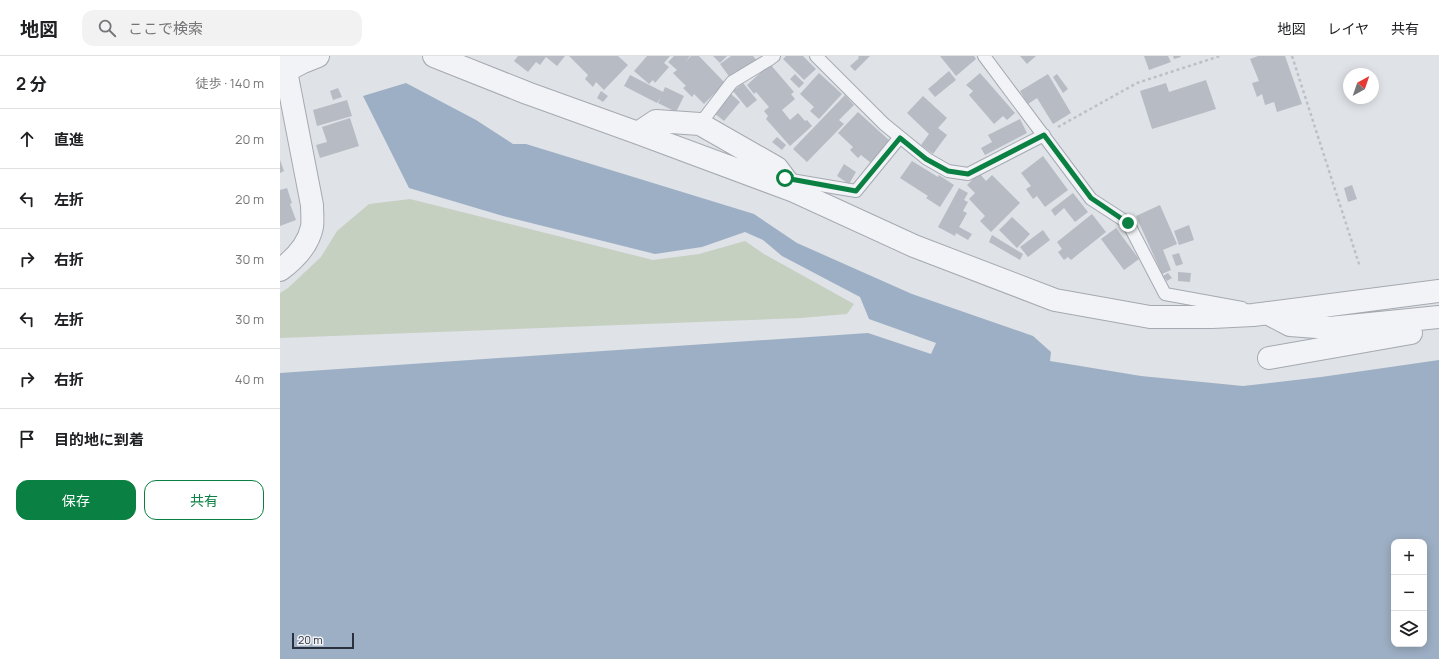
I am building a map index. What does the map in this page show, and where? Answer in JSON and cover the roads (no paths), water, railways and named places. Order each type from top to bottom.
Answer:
[{"type":"street","points":[[280,270],[301,252],[308,241],[312,227],[312,205],[283,64],[303,62],[318,56]]},
{"type":"street","points":[[434,56],[527,93],[789,185],[914,246],[1055,300],[1150,317],[1212,317],[1267,313],[1439,291]]},
{"type":"street","points":[[638,133],[656,121],[700,124],[777,168],[789,185]]},
{"type":"street","points":[[1267,313],[1290,325],[1330,328],[1439,318]]},
{"type":"street","points":[[1269,358],[1439,328]]},
{"type":"lane","points":[[700,124],[732,82],[774,56]]},
{"type":"lane","points":[[816,56],[900,138],[926,159],[948,171],[968,174],[1044,135]]},
{"type":"lane","points":[[984,56],[1091,198],[1128,223],[1165,294],[1267,313]]},
{"type":"lane","points":[[789,185],[856,191],[900,138]]},
{"type":"water","points":[[406,83],[476,120],[513,144],[526,144],[754,214],[797,243],[912,294],[1033,336],[1051,352],[1050,361],[1141,376],[1243,386],[1321,377],[1439,360],[1439,659],[280,659],[280,373],[868,333],[931,354],[936,343],[869,319],[860,297],[782,256],[763,240],[745,232],[702,247],[655,254],[503,216],[409,188],[363,96]]}]
